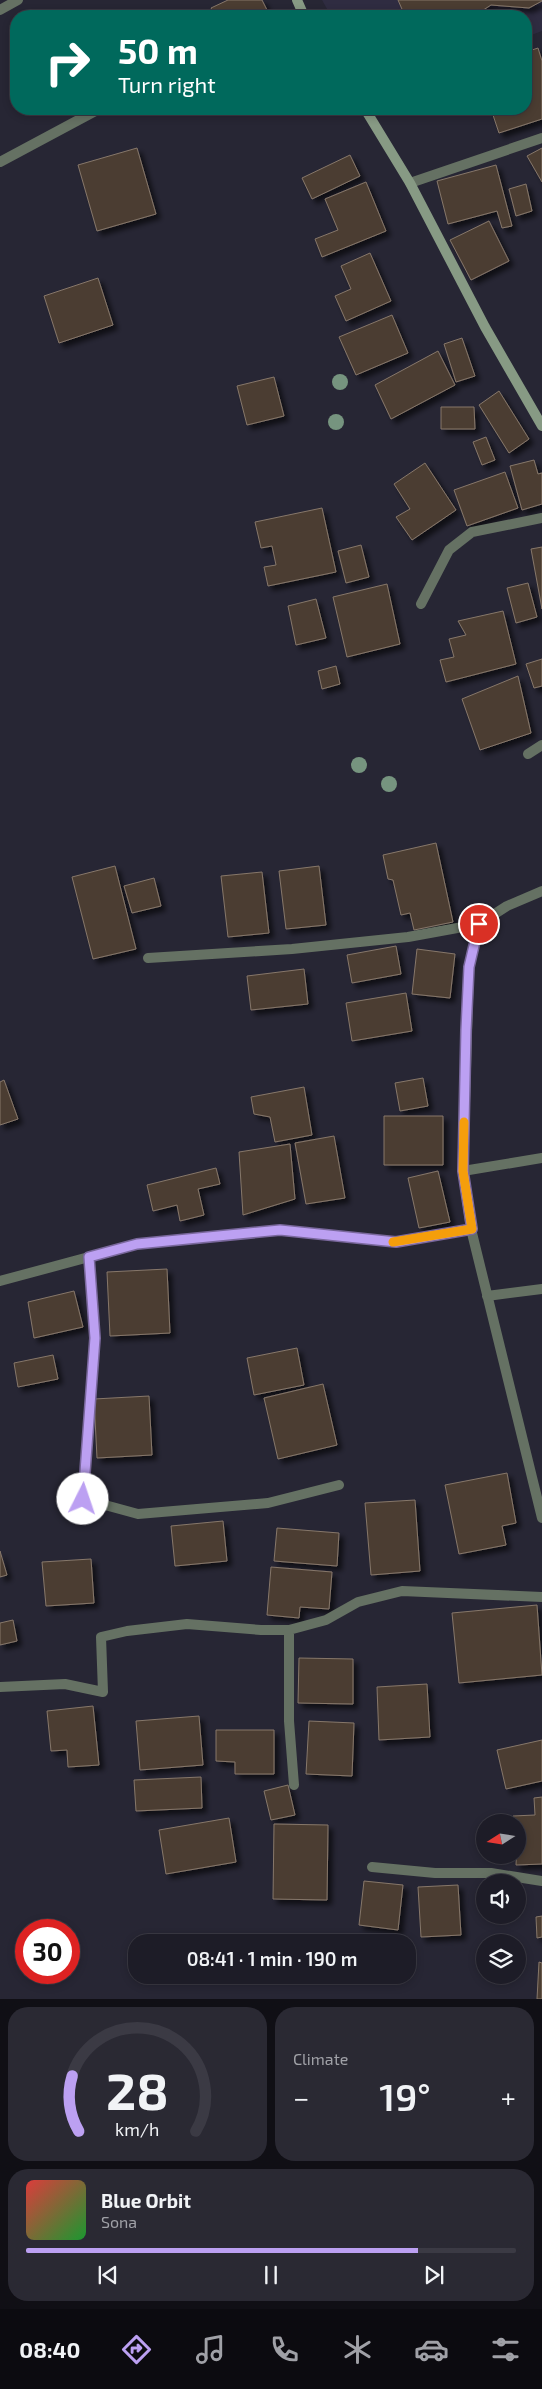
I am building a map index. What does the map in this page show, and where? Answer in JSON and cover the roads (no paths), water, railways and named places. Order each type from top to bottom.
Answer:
[{"type":"main road","points":[[369,115],[410,183],[485,327],[542,426]]},
{"type":"street","points":[[0,10],[18,0]]},
{"type":"street","points":[[0,162],[88,115]]},
{"type":"street","points":[[410,183],[542,138]]},
{"type":"street","points":[[421,604],[449,550],[472,532],[542,518]]},
{"type":"street","points":[[528,754],[542,745]]},
{"type":"street","points":[[148,958],[292,949],[408,937],[479,924],[507,906],[542,891]]},
{"type":"street","points":[[479,924],[469,967],[463,1171],[472,1229],[487,1296],[542,1518]]},
{"type":"street","points":[[463,1171],[542,1158]]},
{"type":"street","points":[[0,1281],[137,1244],[280,1230],[396,1242],[472,1229]]},
{"type":"street","points":[[89,1257],[95,1338],[83,1499],[138,1514],[268,1504],[339,1485]]},
{"type":"street","points":[[487,1296],[542,1289]]},
{"type":"street","points":[[0,1687],[64,1684],[103,1692],[101,1637],[127,1631],[187,1624],[261,1630],[289,1630],[326,1620],[358,1602],[402,1591],[542,1598]]},
{"type":"street","points":[[289,1630],[290,1721],[294,1785]]},
{"type":"street","points":[[372,1868],[435,1873],[491,1873],[542,1880]]}]
